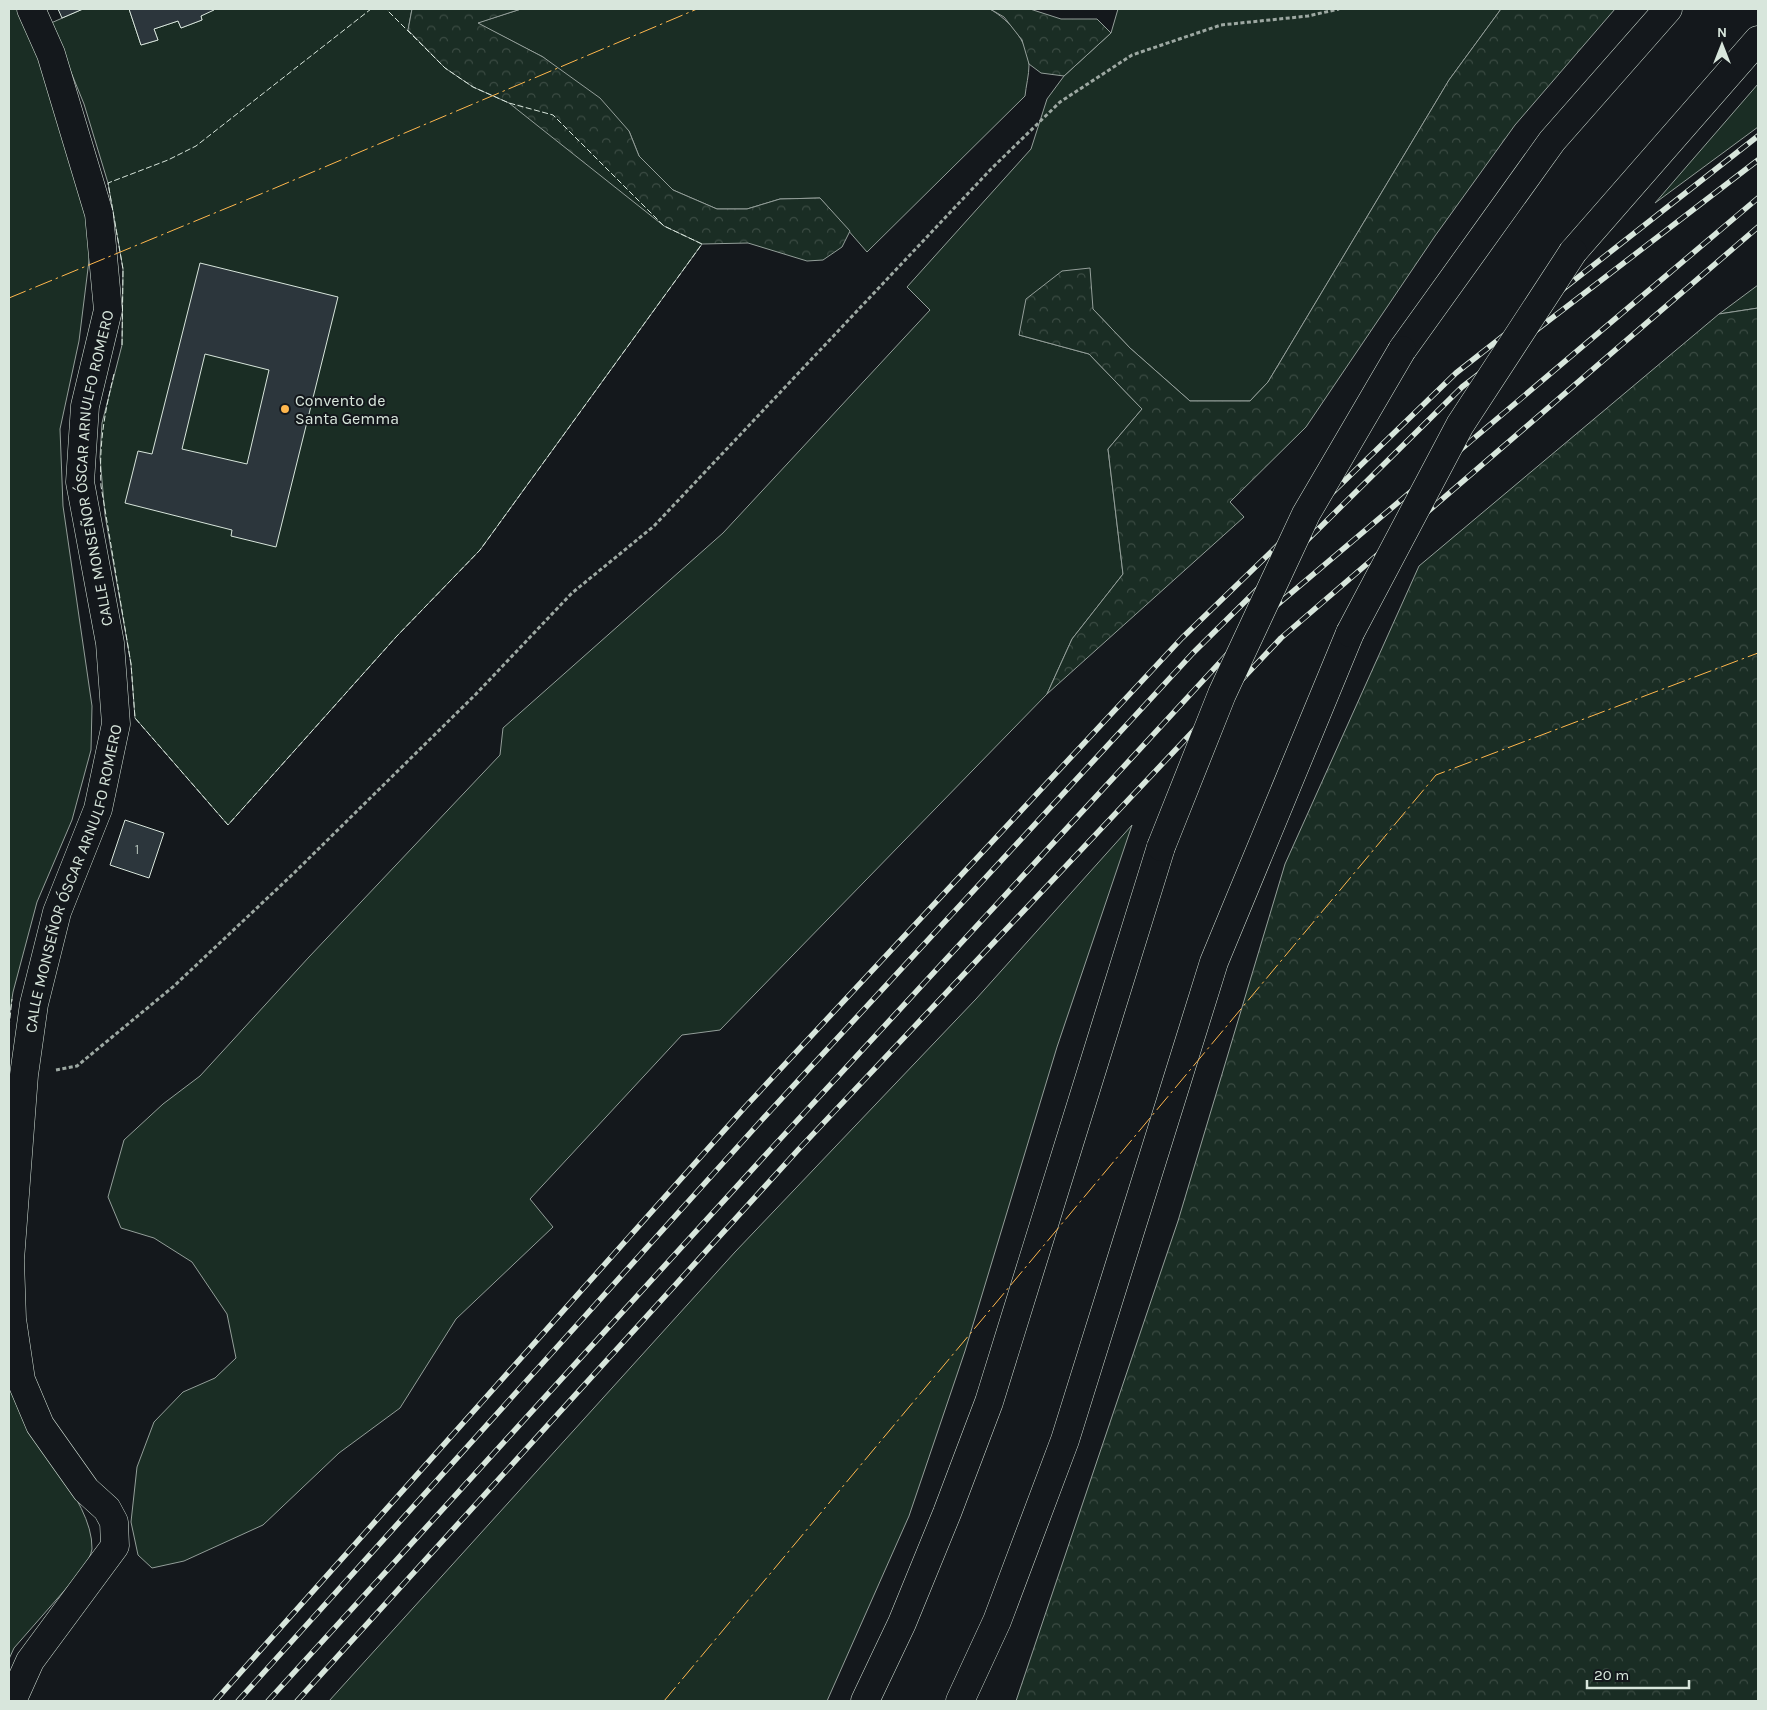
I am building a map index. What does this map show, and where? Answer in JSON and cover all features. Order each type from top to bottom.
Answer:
[{"type":"main road","name":"CALLE MONSEÑOR ÓSCAR ARNULFO ROMERO","points":[[12,1701],[30,1661],[115,1546],[114,1522],[107,1509],[86,1490],[40,1425],[21,1380],[12,1319],[10,1260],[24,1075],[34,1004],[57,912],[98,809],[116,724],[110,643],[80,482],[85,406],[108,310],[99,214],[51,54],[31,9]]},
{"type":"main road","points":[[865,1701],[902,1623],[947,1513],[989,1402],[1161,847],[1222,694],[1306,514],[1402,350],[1552,141],[1668,9]]},
{"type":"main road","points":[[960,1701],[997,1621],[1065,1440],[1214,962],[1350,633],[1460,425],[1573,252],[1758,40]]},
{"type":"path","points":[[24,1075],[77,1066],[174,986],[294,874],[476,694],[572,593],[654,526],[992,168],[1060,102],[1132,55],[1221,26],[1308,16],[1339,9]]},
{"type":"green space","points":[[9,9],[31,9],[96,204],[79,341],[60,429],[63,506],[92,706],[91,750],[72,820],[37,902],[13,992],[9,1018]]},
{"type":"green space","points":[[83,9],[129,9],[141,45],[158,40],[154,29],[178,21],[181,28],[202,20],[201,16],[213,9],[412,9],[408,30],[553,115],[702,244],[480,550],[396,637],[228,825],[135,718],[131,664],[105,515],[100,457],[102,423],[122,345],[123,269],[108,183],[84,104],[51,23]]},
{"type":"green space","points":[[412,9],[521,9],[478,23],[543,57],[600,98],[629,131],[639,156],[673,190],[717,209],[747,209],[780,199],[820,198],[850,231],[842,247],[823,260],[807,261],[748,243],[702,244],[664,226],[509,103],[473,87],[445,68],[408,30]]},
{"type":"green space","points":[[521,9],[990,9],[1011,25],[1021,39],[1028,56],[1029,73],[1025,96],[867,252],[820,198],[780,199],[747,209],[717,209],[673,190],[639,156],[629,131],[543,57],[477,23]]},
{"type":"green space","points":[[990,9],[1030,9],[1061,19],[1097,19],[1111,33],[1064,76],[1041,73],[1029,64],[1022,40],[1004,17]]},
{"type":"green space","points":[[1118,9],[1501,9],[1449,80],[1268,382],[1250,401],[1190,401],[1130,348],[1093,309],[1019,335],[1089,354],[1142,409],[1108,449],[1123,574],[1072,639],[1047,694],[720,1030],[682,1035],[530,1199],[553,1227],[456,1319],[400,1408],[339,1453],[263,1525],[184,1561],[152,1568],[138,1555],[131,1522],[137,1467],[154,1422],[183,1392],[215,1378],[236,1358],[227,1314],[192,1262],[154,1238],[121,1228],[108,1197],[124,1140],[163,1104],[200,1076],[309,957],[500,755],[503,728],[723,533],[930,310],[907,287],[1031,149],[1047,99],[1064,76],[1111,33]]},
{"type":"green space","points":[[1501,9],[1615,9],[1515,125],[1435,236],[1306,427],[1230,502],[1244,517],[1047,694],[1072,639],[1123,574],[1108,449],[1142,409],[1089,354],[1019,335],[1026,299],[1062,271],[1090,268],[1093,309],[1130,348],[1190,401],[1250,401],[1268,382],[1449,80]]},
{"type":"green space","points":[[1758,84],[1758,127],[1655,203]]},
{"type":"green space","points":[[1758,285],[1758,308],[1719,314]]},
{"type":"green space","points":[[1758,308],[1758,1701],[1016,1701],[1178,1221],[1285,864],[1419,566],[1719,314]]},
{"type":"green space","points":[[1132,825],[1057,1047],[965,1351],[909,1516],[827,1701],[329,1701],[735,1252],[976,999]]},
{"type":"green space","points":[[9,1382],[16,1403],[28,1424],[81,1508],[89,1529],[92,1549],[85,1567],[14,1648],[9,1659]]},
{"type":"building","points":[[58,9],[83,9],[62,18]]},
{"type":"building","points":[[129,9],[214,10],[201,16],[202,20],[181,28],[178,21],[154,29],[158,40],[141,45]]},
{"type":"building","name":"Convento de Santa Gemma","points":[[200,263],[338,297],[276,547],[231,536],[232,530],[125,503],[138,451],[152,454]],"holes":[[[205,354],[269,370],[247,464],[182,449]]]},
{"type":"building","points":[[125,820],[164,833],[149,878],[110,865]]},
{"type":"railway","points":[[215,1701],[746,1106],[1182,638],[1456,373],[1758,136]]},
{"type":"railway","points":[[238,1701],[760,1122],[1193,653],[1462,387],[1758,160]]},
{"type":"railway","points":[[268,1701],[771,1149],[1258,621],[1758,198]]},
{"type":"railway","points":[[297,1701],[798,1150],[1281,638],[1758,227]]},
{"type":"fence","points":[[122,345],[123,269],[108,183],[168,160],[196,146],[371,9]]},
{"type":"fence","points":[[114,374],[103,430],[101,486],[131,664],[135,718],[228,825],[396,637],[480,550],[702,244],[664,226],[553,115],[509,103],[473,87],[445,68],[386,9]]},
{"type":"fence","points":[[9,1027],[12,999]]},
{"type":"power","points":[[9,298],[268,191],[697,9]]},
{"type":"power","points":[[664,1701],[1436,775],[1758,653]]},
{"type":"place","name":"Convento de Santa Gemma","points":[[285,409]]}]
